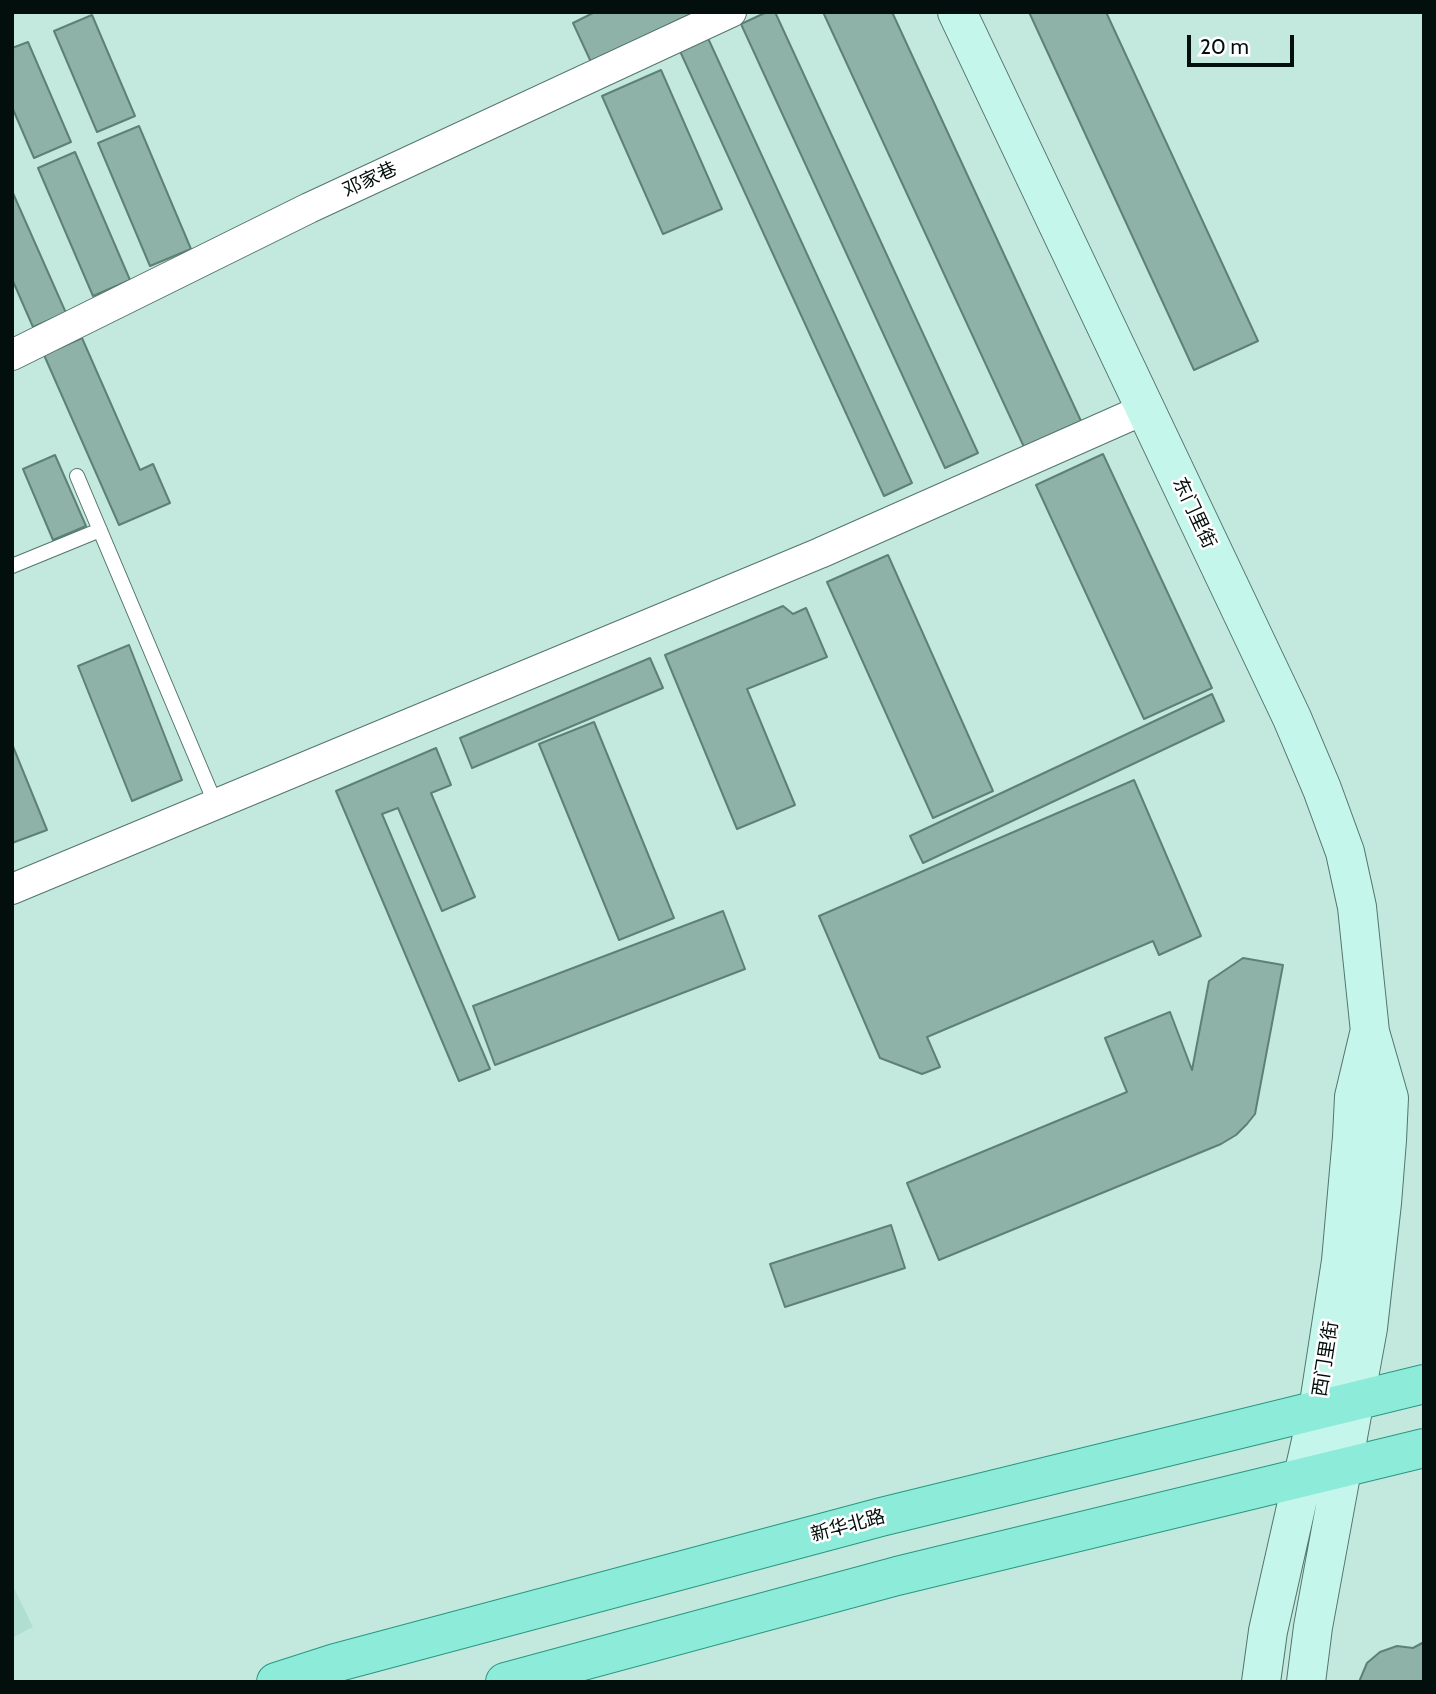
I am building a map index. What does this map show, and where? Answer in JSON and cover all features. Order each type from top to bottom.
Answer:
[{"type":"main road","name":"新华北路","points":[[276,1682],[335,1663],[881,1517],[1424,1384]]},
{"type":"main road","points":[[505,1682],[897,1576],[1424,1447]]},
{"type":"street","name":"邓家巷","points":[[12,355],[309,208],[731,12]]},
{"type":"street","name":"东门里街","points":[[957,12],[1292,718],[1322,789],[1345,852],[1357,907],[1370,1032]]},
{"type":"street","points":[[12,889],[820,553],[1145,409]]},
{"type":"street","points":[[1306,1682],[1313,1628],[1356,1401],[1376,1265],[1389,1098],[1370,1032]]},
{"type":"street","name":"西门里街","points":[[1262,1682],[1268,1631],[1318,1410],[1342,1249],[1354,1097],[1370,1032]]},
{"type":"lane","points":[[77,476],[216,805]]},
{"type":"lane","points":[[12,566],[100,530]]},
{"type":"shaded area","points":[[12,1584],[33,1627],[12,1638]]},
{"type":"building","points":[[595,12],[695,12],[591,62],[573,23]]},
{"type":"building","points":[[767,12],[775,12],[978,453],[945,468],[741,24]]},
{"type":"building","points":[[823,12],[892,12],[1081,421],[1024,447]]},
{"type":"building","points":[[1029,12],[1106,12],[1258,341],[1194,370]]},
{"type":"building","points":[[92,15],[135,116],[97,132],[54,31]]},
{"type":"building","points":[[707,36],[912,483],[884,496],[679,49]]},
{"type":"building","points":[[28,42],[71,142],[34,158],[12,107],[12,48]]},
{"type":"building","points":[[661,70],[722,209],[663,234],[602,96]]},
{"type":"building","points":[[139,126],[191,249],[150,266],[98,143]]},
{"type":"building","points":[[75,152],[130,280],[93,296],[38,168]]},
{"type":"building","points":[[12,191],[66,313],[33,327],[12,279]]},
{"type":"building","points":[[82,338],[140,470],[153,464],[170,503],[119,525],[44,355]]},
{"type":"building","points":[[1103,454],[1212,688],[1144,719],[1036,485]]},
{"type":"building","points":[[55,455],[86,526],[53,540],[23,469]]},
{"type":"building","points":[[888,555],[993,791],[933,818],[827,582]]},
{"type":"building","points":[[783,606],[793,614],[806,608],[827,657],[747,689],[795,805],[737,829],[665,655]]},
{"type":"building","points":[[129,645],[182,780],[132,801],[78,666]]},
{"type":"building","points":[[650,658],[663,688],[472,768],[460,738]]},
{"type":"building","points":[[1212,694],[1224,721],[923,863],[910,836]]},
{"type":"building","points":[[594,722],[674,918],[619,940],[539,744]]},
{"type":"building","points":[[12,744],[47,830],[12,843]]},
{"type":"building","points":[[436,748],[451,785],[431,793],[475,897],[442,911],[398,808],[382,814],[490,1069],[459,1081],[336,791]]},
{"type":"building","points":[[1134,780],[1201,936],[1159,955],[1153,941],[927,1037],[940,1067],[922,1074],[880,1058],[819,916]]},
{"type":"building","points":[[723,911],[745,969],[495,1065],[473,1006]]},
{"type":"building","points":[[1243,958],[1283,965],[1255,1114],[1236,1135],[1221,1144],[939,1260],[907,1183],[1127,1092],[1105,1038],[1170,1012],[1192,1070],[1209,981]]},
{"type":"building","points":[[891,1225],[905,1268],[785,1307],[770,1264]]},
{"type":"building","points":[[1424,1642],[1424,1682],[1359,1682],[1367,1663],[1380,1652],[1397,1646],[1413,1648]]}]
